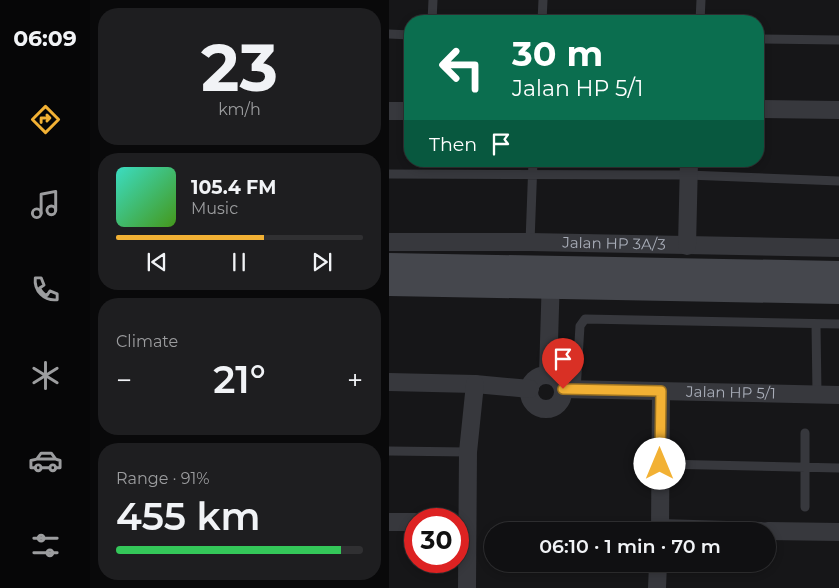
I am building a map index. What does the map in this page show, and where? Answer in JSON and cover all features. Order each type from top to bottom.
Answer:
[{"type":"street","points":[[764,110],[839,110]]},
{"type":"street","points":[[389,111],[404,111]]},
{"type":"street","points":[[687,246],[689,168]]},
{"type":"street","name":"Jalan HP 3A/3","points":[[389,242],[529,242],[839,248]]},
{"type":"street","points":[[389,265],[551,278],[839,292]]},
{"type":"street","points":[[389,284],[551,278],[839,273]]},
{"type":"street","points":[[548,375],[551,278]]},
{"type":"street","points":[[548,375],[556,378],[569,390],[564,393],[561,401],[553,408],[547,409],[533,402],[530,389],[536,378],[548,375]]},
{"type":"street","points":[[389,382],[475,384],[530,389]]},
{"type":"street","points":[[464,508],[475,384]]},
{"type":"street","name":"Jalan HP 5/1","points":[[569,390],[839,395]]},
{"type":"street","points":[[660,522],[661,391]]},
{"type":"street","points":[[389,522],[404,522]]},
{"type":"street","points":[[776,532],[839,532]]},
{"type":"street","points":[[657,588],[658,572]]},
{"type":"street","points":[[466,573],[467,588]]},
{"type":"lane","points":[[433,0],[433,15]]},
{"type":"lane","points":[[542,15],[543,0]]},
{"type":"lane","points":[[700,15],[701,0]]},
{"type":"lane","points":[[389,34],[404,35]]},
{"type":"lane","points":[[764,39],[839,40]]},
{"type":"lane","points":[[529,242],[533,167]]},
{"type":"lane","points":[[389,174],[532,176],[689,168],[839,181]]},
{"type":"lane","points":[[569,390],[580,326],[585,319],[839,324]]},
{"type":"lane","points":[[816,324],[817,394]]},
{"type":"lane","points":[[805,434],[805,507]]},
{"type":"lane","points":[[389,451],[468,452]]},
{"type":"lane","points":[[660,464],[839,468]]},
{"type":"route","points":[[563,389],[661,391],[660,464]]}]
